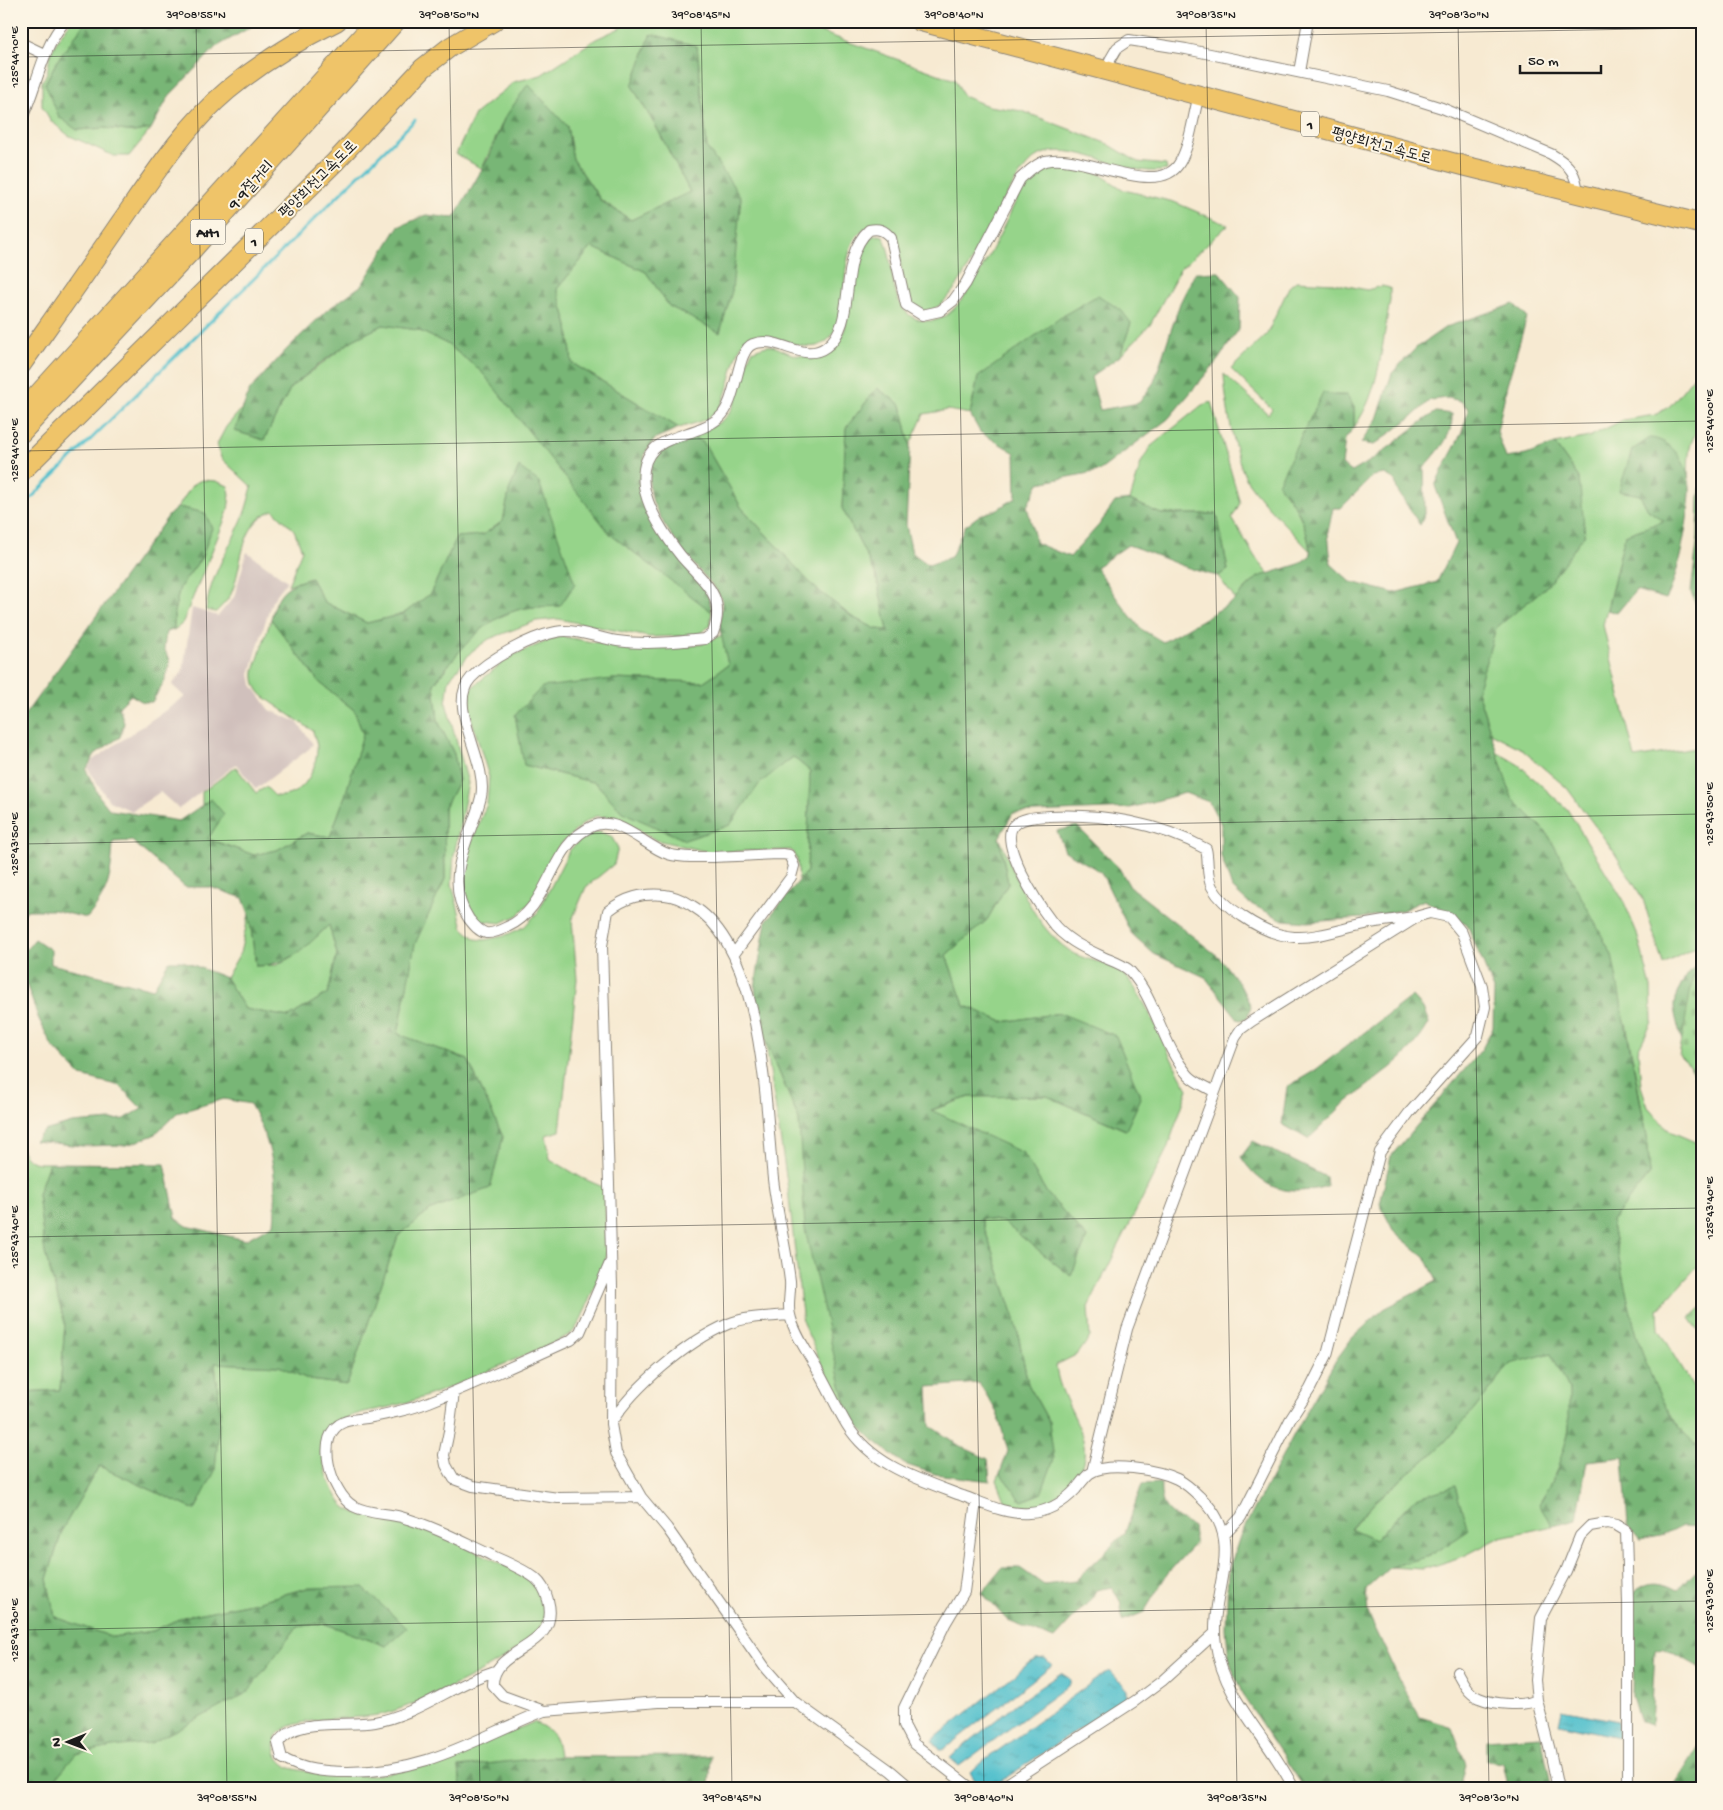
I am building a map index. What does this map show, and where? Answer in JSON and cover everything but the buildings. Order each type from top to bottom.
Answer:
[{"type":"highway","points":[[21,365],[145,187],[186,132],[227,91],[268,59],[300,39],[337,21]]},
{"type":"highway","name":"평양희천고속도로","points":[[21,472],[335,162],[423,68],[450,47],[494,21]]},
{"type":"highway","name":"평양희천고속도로","points":[[919,21],[1465,166],[1702,224]]},
{"type":"highway","name":"평양희천고속도로","points":[[957,21],[1110,60],[1577,186],[1702,214]]},
{"type":"highway","name":"9·9절거리","points":[[21,413],[383,24]]},
{"type":"highway","name":"9·9절거리","points":[[21,433],[193,249],[383,24]]},
{"type":"street","points":[[21,120],[32,98],[44,54],[56,32],[65,21]]},
{"type":"street","points":[[1298,72],[1308,21]]},
{"type":"street","points":[[1110,60],[1117,48],[1129,40],[1388,91],[1442,108],[1506,134],[1568,164],[1575,175],[1577,186]]},
{"type":"street","points":[[21,43],[44,54]]},
{"type":"street","points":[[734,954],[791,877],[794,866],[789,856],[783,854],[670,855],[632,832],[604,823],[594,825],[572,841],[563,852],[534,907],[525,917],[497,932],[485,933],[475,927],[465,911],[459,886],[462,850],[481,796],[482,784],[480,765],[464,713],[463,700],[465,688],[471,678],[506,651],[556,632],[636,642],[705,639],[713,633],[718,612],[714,593],[666,534],[647,498],[644,486],[646,463],[659,443],[703,427],[720,416],[729,406],[742,353],[750,345],[774,343],[802,351],[814,352],[824,349],[835,340],[843,323],[846,292],[856,248],[869,230],[876,228],[885,231],[891,238],[906,305],[922,315],[940,311],[953,301],[966,283],[1020,179],[1033,168],[1045,161],[1056,160],[1150,178],[1165,176],[1180,162],[1199,95]]},
{"type":"street","points":[[1215,1092],[1191,1078],[1179,1064],[1144,991],[1129,970],[1071,940],[1060,932],[1051,921],[1014,856],[1010,835],[1013,826],[1022,820],[1038,816],[1074,815],[1125,821],[1186,839],[1206,850],[1212,886],[1231,909],[1258,926],[1290,936],[1317,937],[1362,925],[1430,913],[1448,917],[1462,933],[1482,986],[1485,1007],[1478,1036],[1409,1113],[1380,1152],[1327,1355],[1286,1428],[1241,1517],[1225,1534]]},
{"type":"street","points":[[912,1789],[892,1771],[795,1702],[766,1669],[672,1535],[641,1497],[616,1453],[611,1424],[611,1260],[602,969],[602,946],[608,911],[625,899],[636,895],[671,895],[700,910],[716,926],[734,954],[749,1002],[764,1077],[773,1184],[790,1284],[789,1315],[849,1428],[866,1447],[897,1470],[976,1501],[1013,1512],[1027,1514],[1041,1511],[1067,1498],[1092,1472],[1099,1434],[1130,1321],[1232,1045],[1241,1029],[1419,916]]},
{"type":"street","points":[[611,1260],[580,1332],[571,1340],[454,1392],[398,1412],[344,1422],[335,1428],[330,1437],[328,1459],[340,1493],[352,1505],[369,1512],[398,1516],[438,1529],[535,1578],[542,1585],[549,1603],[546,1629],[534,1642],[503,1662],[495,1671],[480,1676],[405,1713],[377,1721],[352,1725],[301,1726],[284,1734],[278,1743],[279,1751],[282,1758],[295,1766],[330,1772],[368,1772],[426,1762],[544,1711],[659,1702],[795,1702]]},
{"type":"street","points":[[611,1424],[621,1407],[656,1372],[710,1335],[728,1324],[746,1319],[789,1315]]},
{"type":"street","points":[[454,1392],[444,1455],[446,1465],[454,1479],[473,1486],[558,1498],[641,1497]]},
{"type":"street","points":[[1092,1472],[1125,1468],[1153,1471],[1180,1480],[1216,1513],[1225,1534],[1225,1554],[1215,1634],[1219,1661],[1244,1712],[1294,1789]]},
{"type":"street","points":[[972,1789],[914,1744],[908,1734],[903,1717],[909,1695],[944,1624],[964,1592],[976,1501]]},
{"type":"street","points":[[1558,1789],[1536,1700],[1535,1680],[1541,1618],[1566,1571],[1580,1536],[1590,1526],[1606,1524],[1616,1525],[1626,1531],[1628,1789]]},
{"type":"street","points":[[999,1789],[1135,1701],[1162,1681],[1215,1634]]},
{"type":"street","points":[[495,1671],[493,1685],[503,1696],[544,1711]]},
{"type":"street","points":[[1457,1672],[1465,1687],[1478,1698],[1517,1705],[1536,1700]]},
{"type":"shaded area","points":[[247,552],[287,581],[272,601],[250,674],[252,685],[270,710],[297,722],[313,744],[256,789],[236,764],[179,809],[160,792],[132,811],[109,801],[88,769],[93,760],[185,697],[172,685],[183,671],[192,608],[218,616],[234,597]]},
{"type":"green space","points":[[71,21],[86,21],[57,61],[45,83],[77,130],[105,128],[134,132],[151,129],[129,156],[114,156],[68,135],[51,121],[42,106],[42,81],[46,74],[50,55],[58,39]]},
{"type":"green space","points":[[86,21],[261,21],[216,47],[169,96],[151,129],[134,132],[105,128],[77,130],[59,117],[45,84],[57,61]]},
{"type":"green space","points":[[625,21],[790,21],[955,80],[963,96],[988,106],[1022,111],[1108,144],[1138,162],[1166,165],[1167,170],[1136,169],[1074,153],[1059,151],[1045,153],[1029,164],[1012,186],[965,273],[949,296],[933,309],[917,308],[910,302],[903,283],[899,249],[893,231],[884,223],[868,226],[858,235],[851,247],[838,324],[830,338],[820,345],[808,347],[759,336],[747,339],[739,350],[726,393],[717,411],[704,420],[679,428],[572,363],[568,326],[557,289],[592,247],[646,272],[669,306],[720,332],[741,198],[707,148],[697,46],[651,34],[632,86],[659,132],[690,192],[631,220],[601,200],[573,159],[567,126],[504,119],[482,169],[456,154],[475,114],[514,82],[541,75],[596,39],[620,28]]},
{"type":"green space","points":[[651,34],[697,46],[707,148],[741,197],[732,291],[720,333],[669,306],[646,272],[592,247],[557,289],[568,326],[572,363],[679,428],[656,438],[645,453],[642,498],[707,591],[712,612],[611,535],[481,371],[447,344],[418,330],[383,325],[353,340],[291,387],[264,440],[235,431],[249,391],[287,349],[326,311],[362,285],[398,227],[426,215],[454,218],[489,157],[504,119],[528,84],[567,126],[573,159],[601,201],[631,220],[690,192],[659,132],[632,86]]},
{"type":"green space","points":[[1046,165],[1095,171],[1124,190],[1174,202],[1228,225],[1180,269],[1150,325],[1120,356],[1131,323],[978,377],[970,414],[948,410],[924,414],[910,445],[901,405],[877,388],[846,428],[842,508],[876,575],[888,630],[876,629],[852,617],[813,586],[741,507],[704,443],[690,435],[717,424],[730,413],[752,351],[770,346],[799,356],[806,356],[827,351],[838,342],[845,327],[858,259],[864,245],[872,236],[883,236],[887,245],[897,297],[908,314],[917,319],[928,321],[943,318],[947,315],[968,291],[978,275],[1022,188],[1032,174]]},
{"type":"green space","points":[[1219,272],[1240,297],[1239,329],[1218,360],[1168,419],[1099,471],[1039,483],[1027,506],[1036,543],[1070,557],[1099,525],[1115,502],[1130,500],[1161,514],[1217,514],[1228,570],[1218,576],[1184,566],[1128,545],[1096,567],[1118,600],[1141,629],[1163,642],[1231,603],[1258,577],[1299,564],[1311,555],[1307,534],[1300,516],[1278,484],[1323,392],[1333,395],[1347,395],[1354,407],[1354,427],[1345,439],[1342,465],[1352,472],[1436,412],[1452,414],[1452,422],[1447,437],[1424,468],[1425,514],[1420,525],[1397,490],[1395,480],[1385,474],[1373,476],[1341,508],[1333,508],[1328,532],[1331,564],[1351,582],[1394,593],[1437,582],[1456,543],[1435,486],[1459,439],[1468,409],[1461,401],[1448,398],[1430,400],[1413,416],[1374,445],[1361,443],[1377,419],[1392,373],[1417,347],[1446,327],[1514,304],[1527,317],[1507,385],[1497,432],[1506,458],[1526,455],[1555,444],[1579,478],[1585,534],[1547,586],[1496,628],[1477,691],[1512,798],[1548,834],[1612,955],[1647,1136],[1650,1174],[1611,1221],[1627,1298],[1650,1373],[1660,1396],[1676,1423],[1702,1450],[1702,1527],[1682,1526],[1664,1535],[1640,1540],[1628,1526],[1623,1457],[1587,1461],[1577,1520],[1553,1526],[1539,1504],[1554,1479],[1569,1432],[1569,1389],[1551,1353],[1510,1364],[1473,1411],[1438,1449],[1375,1501],[1350,1529],[1375,1540],[1415,1498],[1455,1486],[1468,1531],[1430,1556],[1390,1567],[1366,1589],[1368,1613],[1405,1691],[1420,1717],[1452,1727],[1466,1764],[1460,1789],[1305,1789],[1243,1696],[1229,1660],[1226,1629],[1228,1573],[1240,1536],[1336,1360],[1352,1338],[1384,1309],[1437,1281],[1426,1258],[1394,1232],[1380,1204],[1391,1156],[1482,1049],[1493,1027],[1494,990],[1467,924],[1424,900],[1403,910],[1362,918],[1308,922],[1283,920],[1247,902],[1232,888],[1221,856],[1221,824],[1209,802],[1185,793],[1130,808],[1013,813],[999,838],[1008,883],[987,920],[946,955],[964,1005],[1003,1022],[1060,1013],[1116,1036],[1141,1098],[1126,1130],[1047,1096],[969,1097],[931,1110],[1023,1153],[1047,1193],[1087,1238],[1071,1276],[1003,1222],[981,1218],[1015,1319],[1028,1384],[1049,1422],[1054,1459],[1041,1494],[1022,1501],[1000,1473],[1008,1451],[997,1412],[979,1383],[928,1387],[930,1426],[960,1446],[988,1459],[990,1481],[935,1474],[904,1464],[872,1439],[849,1416],[805,1229],[799,1120],[758,1021],[755,987],[766,921],[807,871],[810,771],[793,757],[760,783],[730,825],[685,840],[622,812],[596,783],[524,765],[515,715],[542,687],[613,679],[703,682],[728,665],[720,629],[722,600],[715,588],[683,552],[664,524],[653,503],[649,483],[652,460],[662,448],[690,435],[704,443],[741,507],[813,586],[852,617],[876,629],[888,630],[876,575],[842,508],[846,428],[877,388],[901,405],[910,445],[906,525],[912,553],[929,565],[951,557],[965,526],[980,515],[996,510],[1016,498],[1015,453],[980,432],[970,414],[978,377],[1064,315],[1098,295],[1122,311],[1131,323],[1120,356],[1091,377],[1100,410],[1139,403],[1154,382],[1180,303],[1195,273]]},
{"type":"green space","points":[[1296,281],[1333,283],[1367,290],[1382,286],[1390,288],[1390,301],[1379,367],[1363,414],[1354,427],[1354,407],[1278,484],[1303,523],[1310,551],[1262,500],[1243,472],[1232,429],[1224,374],[1268,414],[1272,409],[1231,369],[1267,334],[1289,287]]},
{"type":"green space","points":[[383,325],[418,330],[447,344],[481,371],[520,419],[712,612],[710,626],[699,634],[684,636],[649,637],[558,619],[536,621],[489,639],[471,652],[449,680],[446,703],[468,783],[454,855],[452,884],[463,928],[475,939],[484,940],[504,936],[524,927],[538,912],[569,851],[583,836],[599,832],[611,836],[618,848],[614,864],[586,887],[572,920],[577,979],[560,1131],[546,1135],[550,1159],[582,1178],[605,1188],[606,1259],[580,1322],[572,1333],[440,1391],[392,1407],[360,1413],[347,1418],[336,1424],[324,1442],[325,1468],[336,1495],[348,1509],[369,1516],[405,1522],[476,1551],[515,1571],[541,1591],[545,1604],[543,1621],[534,1634],[496,1663],[421,1701],[383,1714],[325,1719],[296,1724],[284,1729],[276,1736],[275,1742],[279,1759],[290,1768],[324,1774],[356,1776],[387,1773],[416,1767],[473,1748],[534,1722],[546,1728],[553,1735],[559,1757],[459,1767],[461,1789],[53,1789],[50,1785],[75,1754],[112,1747],[246,1693],[297,1627],[323,1623],[386,1646],[307,1588],[256,1602],[183,1617],[153,1631],[112,1637],[55,1617],[47,1579],[63,1528],[99,1466],[195,1510],[220,1412],[215,1363],[279,1366],[310,1380],[347,1385],[398,1236],[431,1210],[490,1187],[503,1137],[468,1060],[398,1034],[415,943],[445,879],[444,809],[459,780],[454,754],[438,721],[434,684],[469,640],[491,622],[517,610],[532,607],[560,606],[510,488],[503,521],[483,535],[457,537],[430,594],[403,614],[367,623],[324,602],[311,578],[288,585],[302,550],[294,530],[273,510],[253,525],[248,535],[230,596],[216,612],[206,610],[216,573],[243,517],[252,487],[221,458],[217,444],[226,427],[244,406],[235,431],[264,440],[291,387],[353,340]]},
{"type":"green space","points":[[1702,360],[1702,427],[1693,438],[1691,445],[1688,481],[1686,471],[1640,495],[1648,510],[1664,521],[1625,535],[1603,625],[1635,758],[1702,747],[1702,944],[1663,964],[1643,899],[1612,849],[1567,788],[1520,748],[1491,733],[1477,691],[1496,628],[1547,586],[1579,478],[1555,444],[1589,437],[1623,420],[1655,415],[1670,406],[1695,375]]},
{"type":"green space","points":[[1211,402],[1240,503],[1232,518],[1255,557],[1269,574],[1258,577],[1235,599],[1218,576],[1228,570],[1217,514],[1161,514],[1130,500],[1141,463],[1150,447],[1202,405]]},
{"type":"green space","points":[[1650,438],[1666,443],[1672,448],[1683,462],[1689,478],[1690,497],[1682,545],[1675,578],[1666,599],[1636,590],[1617,613],[1607,610],[1625,535],[1664,521],[1648,510],[1640,495],[1619,491],[1632,450]]},
{"type":"green space","points":[[519,467],[539,482],[575,584],[560,606],[533,607],[517,610],[491,622],[470,640],[434,684],[438,721],[454,754],[459,780],[444,809],[445,879],[415,944],[398,1034],[468,1060],[503,1137],[490,1188],[431,1210],[398,1236],[347,1385],[310,1380],[279,1366],[215,1363],[220,1412],[215,1471],[195,1510],[99,1466],[63,1528],[47,1579],[55,1617],[112,1637],[153,1631],[183,1617],[256,1602],[307,1588],[362,1587],[407,1628],[386,1646],[323,1623],[297,1627],[247,1693],[151,1743],[112,1747],[76,1754],[50,1785],[53,1789],[21,1789],[21,1392],[60,1390],[65,1323],[45,1253],[38,1194],[49,1163],[165,1164],[176,1218],[187,1226],[245,1240],[274,1224],[275,1207],[274,1177],[269,1148],[250,1104],[224,1099],[177,1113],[154,1135],[127,1145],[82,1146],[34,1141],[44,1131],[72,1123],[124,1119],[142,1109],[120,1086],[81,1076],[52,1046],[38,1017],[21,969],[25,951],[35,939],[51,950],[51,964],[153,989],[169,961],[183,961],[226,978],[245,1009],[289,1017],[328,993],[337,954],[329,925],[297,954],[269,965],[256,966],[249,914],[243,898],[210,887],[185,887],[132,841],[113,842],[108,883],[100,900],[87,918],[54,910],[27,910],[21,918],[21,720],[169,515],[178,507],[205,513],[212,528],[202,557],[180,587],[174,612],[174,630],[166,632],[164,648],[170,662],[165,680],[152,702],[143,702],[131,695],[119,707],[124,723],[120,737],[95,754],[86,770],[99,796],[110,810],[179,821],[211,799],[224,814],[208,839],[254,855],[277,850],[307,833],[330,837],[345,796],[363,734],[354,710],[319,682],[271,619],[276,602],[288,587],[311,578],[324,602],[367,623],[403,614],[430,594],[457,537],[483,535],[503,521],[510,488]]},
{"type":"green space","points":[[1702,476],[1702,619],[1691,592],[1698,537],[1699,497]]},
{"type":"green space","points":[[202,480],[216,481],[228,486],[230,494],[228,511],[182,624],[174,630],[174,612],[180,587],[202,557],[205,513],[178,507],[193,484]]},
{"type":"green space","points":[[271,619],[319,682],[354,710],[363,734],[345,796],[330,837],[307,833],[277,850],[254,855],[208,839],[211,799],[202,805],[202,792],[236,767],[256,793],[266,787],[275,796],[284,796],[299,789],[314,768],[317,748],[313,731],[264,697],[257,689],[254,679],[254,671]]},
{"type":"green space","points":[[722,635],[728,665],[703,682],[613,679],[524,765],[596,783],[622,812],[730,825],[760,782],[793,757],[810,771],[807,871],[799,880],[797,859],[791,850],[709,852],[656,840],[616,818],[596,816],[585,822],[558,847],[531,902],[518,915],[501,923],[475,920],[467,902],[463,875],[467,851],[487,804],[489,777],[470,714],[470,689],[511,656],[560,636],[592,642],[678,648],[702,644]]},
{"type":"green space","points":[[1497,752],[1519,765],[1567,809],[1623,900],[1637,933],[1651,987],[1652,1022],[1638,1050],[1641,1086],[1648,1107],[1662,1123],[1672,1132],[1702,1145],[1702,1261],[1658,1310],[1659,1329],[1702,1401],[1702,1450],[1673,1420],[1649,1374],[1633,1323],[1611,1221],[1650,1174],[1647,1136],[1626,1023],[1548,834],[1512,798]]},
{"type":"green space","points":[[1077,826],[1119,868],[1130,887],[1219,957],[1240,985],[1251,1006],[1247,1019],[1239,1020],[1205,977],[1154,954],[1131,933],[1101,872],[1065,851],[1057,831]]},
{"type":"green space","points":[[999,837],[1029,904],[1050,933],[1062,945],[1077,955],[1110,965],[1126,976],[1144,1003],[1188,1089],[1167,1149],[1088,1307],[1090,1337],[1078,1354],[1056,1365],[1059,1382],[1080,1430],[1084,1445],[1083,1460],[1076,1476],[1061,1492],[1041,1505],[1029,1507],[1006,1503],[997,1480],[1000,1473],[1022,1501],[1049,1422],[1028,1384],[1015,1319],[981,1218],[1003,1222],[1071,1276],[1087,1238],[1047,1193],[1023,1153],[930,1111],[969,1097],[1047,1096],[1125,1130],[1060,1013],[1003,1022],[964,1005],[946,955],[987,920],[1008,883]]},
{"type":"green space","points":[[249,914],[256,966],[277,965],[300,952],[329,925],[337,954],[328,993],[289,1017],[245,1009],[226,978],[240,953]]},
{"type":"green space","points":[[1702,959],[1702,1095],[1685,1051],[1674,1005],[1677,992],[1684,980]]},
{"type":"green space","points":[[1702,970],[1702,1078],[1679,1056],[1693,977]]},
{"type":"green space","points":[[1412,996],[1423,1008],[1429,1023],[1412,1048],[1342,1106],[1308,1139],[1282,1124],[1287,1087],[1314,1071]]},
{"type":"green space","points":[[765,1038],[799,1120],[803,1167],[824,1305],[849,1416],[823,1367],[803,1323],[788,1189]]},
{"type":"green space","points":[[1253,1141],[1326,1177],[1327,1186],[1301,1191],[1289,1191],[1268,1184],[1249,1168],[1241,1157]]},
{"type":"green space","points":[[21,1148],[26,1157],[32,1161],[49,1163],[38,1194],[45,1253],[65,1323],[60,1390],[21,1392]]},
{"type":"green space","points":[[1702,1307],[1702,1335],[1690,1318]]},
{"type":"green space","points":[[1551,1352],[1568,1386],[1570,1406],[1568,1435],[1560,1464],[1540,1504],[1553,1526],[1501,1537],[1464,1556],[1423,1569],[1390,1567],[1430,1556],[1415,1498],[1375,1540],[1350,1530],[1375,1501],[1438,1449],[1473,1411],[1510,1364]]},
{"type":"green space","points":[[1161,1483],[1162,1500],[1165,1506],[1173,1515],[1193,1527],[1195,1543],[1167,1574],[1144,1612],[1122,1621],[1121,1603],[1112,1587],[1096,1590],[1092,1598],[1054,1639],[1008,1621],[982,1593],[1002,1568],[1020,1568],[1044,1585],[1075,1581],[1125,1533],[1142,1484]]},
{"type":"green space","points":[[1694,1571],[1702,1571],[1702,1671],[1697,1666],[1663,1647],[1655,1649],[1651,1726],[1640,1723],[1632,1696],[1634,1593],[1644,1586],[1654,1583],[1677,1590]]},
{"type":"green space","points":[[1541,1736],[1552,1789],[1506,1789],[1507,1780],[1503,1762],[1486,1760],[1486,1740]]},
{"type":"green space","points":[[1702,1741],[1702,1789],[1672,1789],[1699,1746]]},
{"type":"green space","points":[[711,1756],[709,1789],[461,1789],[459,1767],[549,1757]]},
{"type":"water","points":[[1045,1658],[1052,1665],[943,1750],[940,1750],[933,1741],[935,1738],[1028,1664],[1036,1659]]},
{"type":"water","points":[[1109,1670],[1127,1690],[1127,1697],[989,1789],[980,1789],[970,1772],[974,1768]]},
{"type":"water","points":[[1061,1673],[1070,1679],[1070,1684],[959,1766],[950,1758],[1017,1703]]},
{"type":"water","points":[[1562,1710],[1618,1721],[1618,1737],[1559,1724]]},
{"type":"waterway","points":[[21,508],[415,120]]}]
